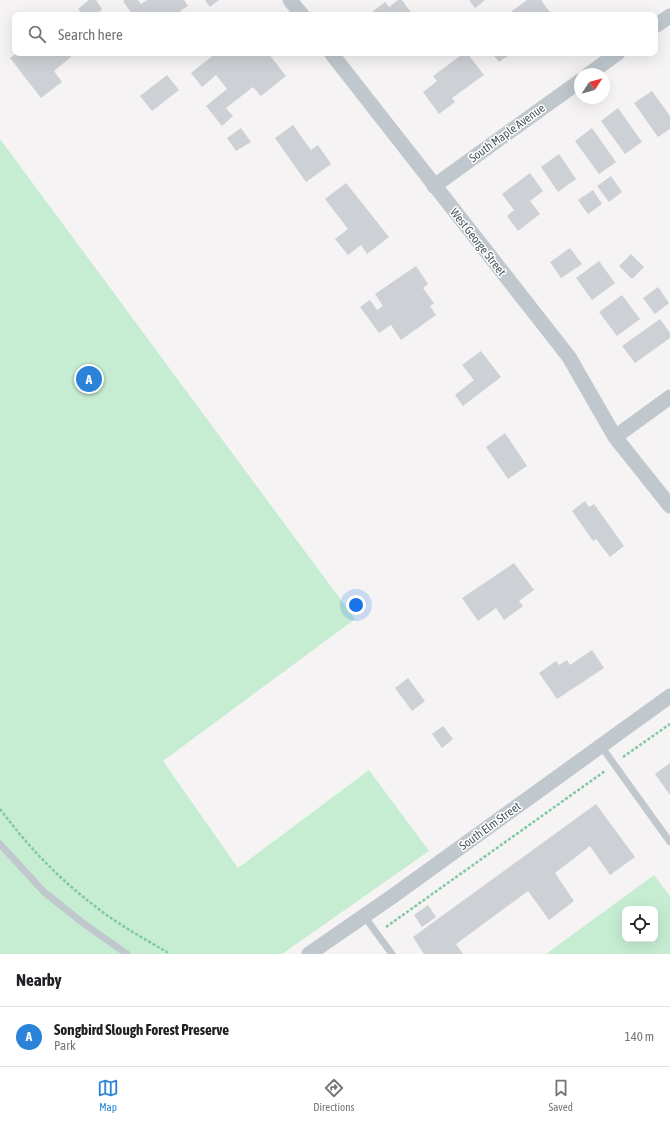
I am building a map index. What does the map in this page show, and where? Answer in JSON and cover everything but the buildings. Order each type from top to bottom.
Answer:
[{"type":"street","points":[[290,0],[300,12]]},
{"type":"street","points":[[658,24],[670,16]]},
{"type":"street","name":"West George Street","points":[[333,56],[569,357],[615,437],[670,506]]},
{"type":"street","points":[[597,68],[614,56]]},
{"type":"street","name":"South Maple Avenue","points":[[434,186],[574,84]]},
{"type":"street","points":[[615,437],[670,397]]},
{"type":"street","name":"South Elm Street","points":[[309,954],[670,696]]},
{"type":"lane","points":[[601,746],[670,842]]},
{"type":"lane","points":[[0,844],[44,892],[83,923],[127,954]]},
{"type":"lane","points":[[364,916],[392,954]]},
{"type":"path","points":[[377,933],[670,724]]},
{"type":"path","points":[[0,809],[26,843],[61,878],[101,911],[170,954]]},
{"type":"green space","points":[[0,139],[355,619],[163,761],[238,868],[369,770],[429,851],[282,954],[0,954]]},
{"type":"green space","points":[[654,875],[670,896],[670,954],[546,954]]},
{"type":"place","name":"Songbird Slough Forest Preserve","points":[[89,379]]}]
